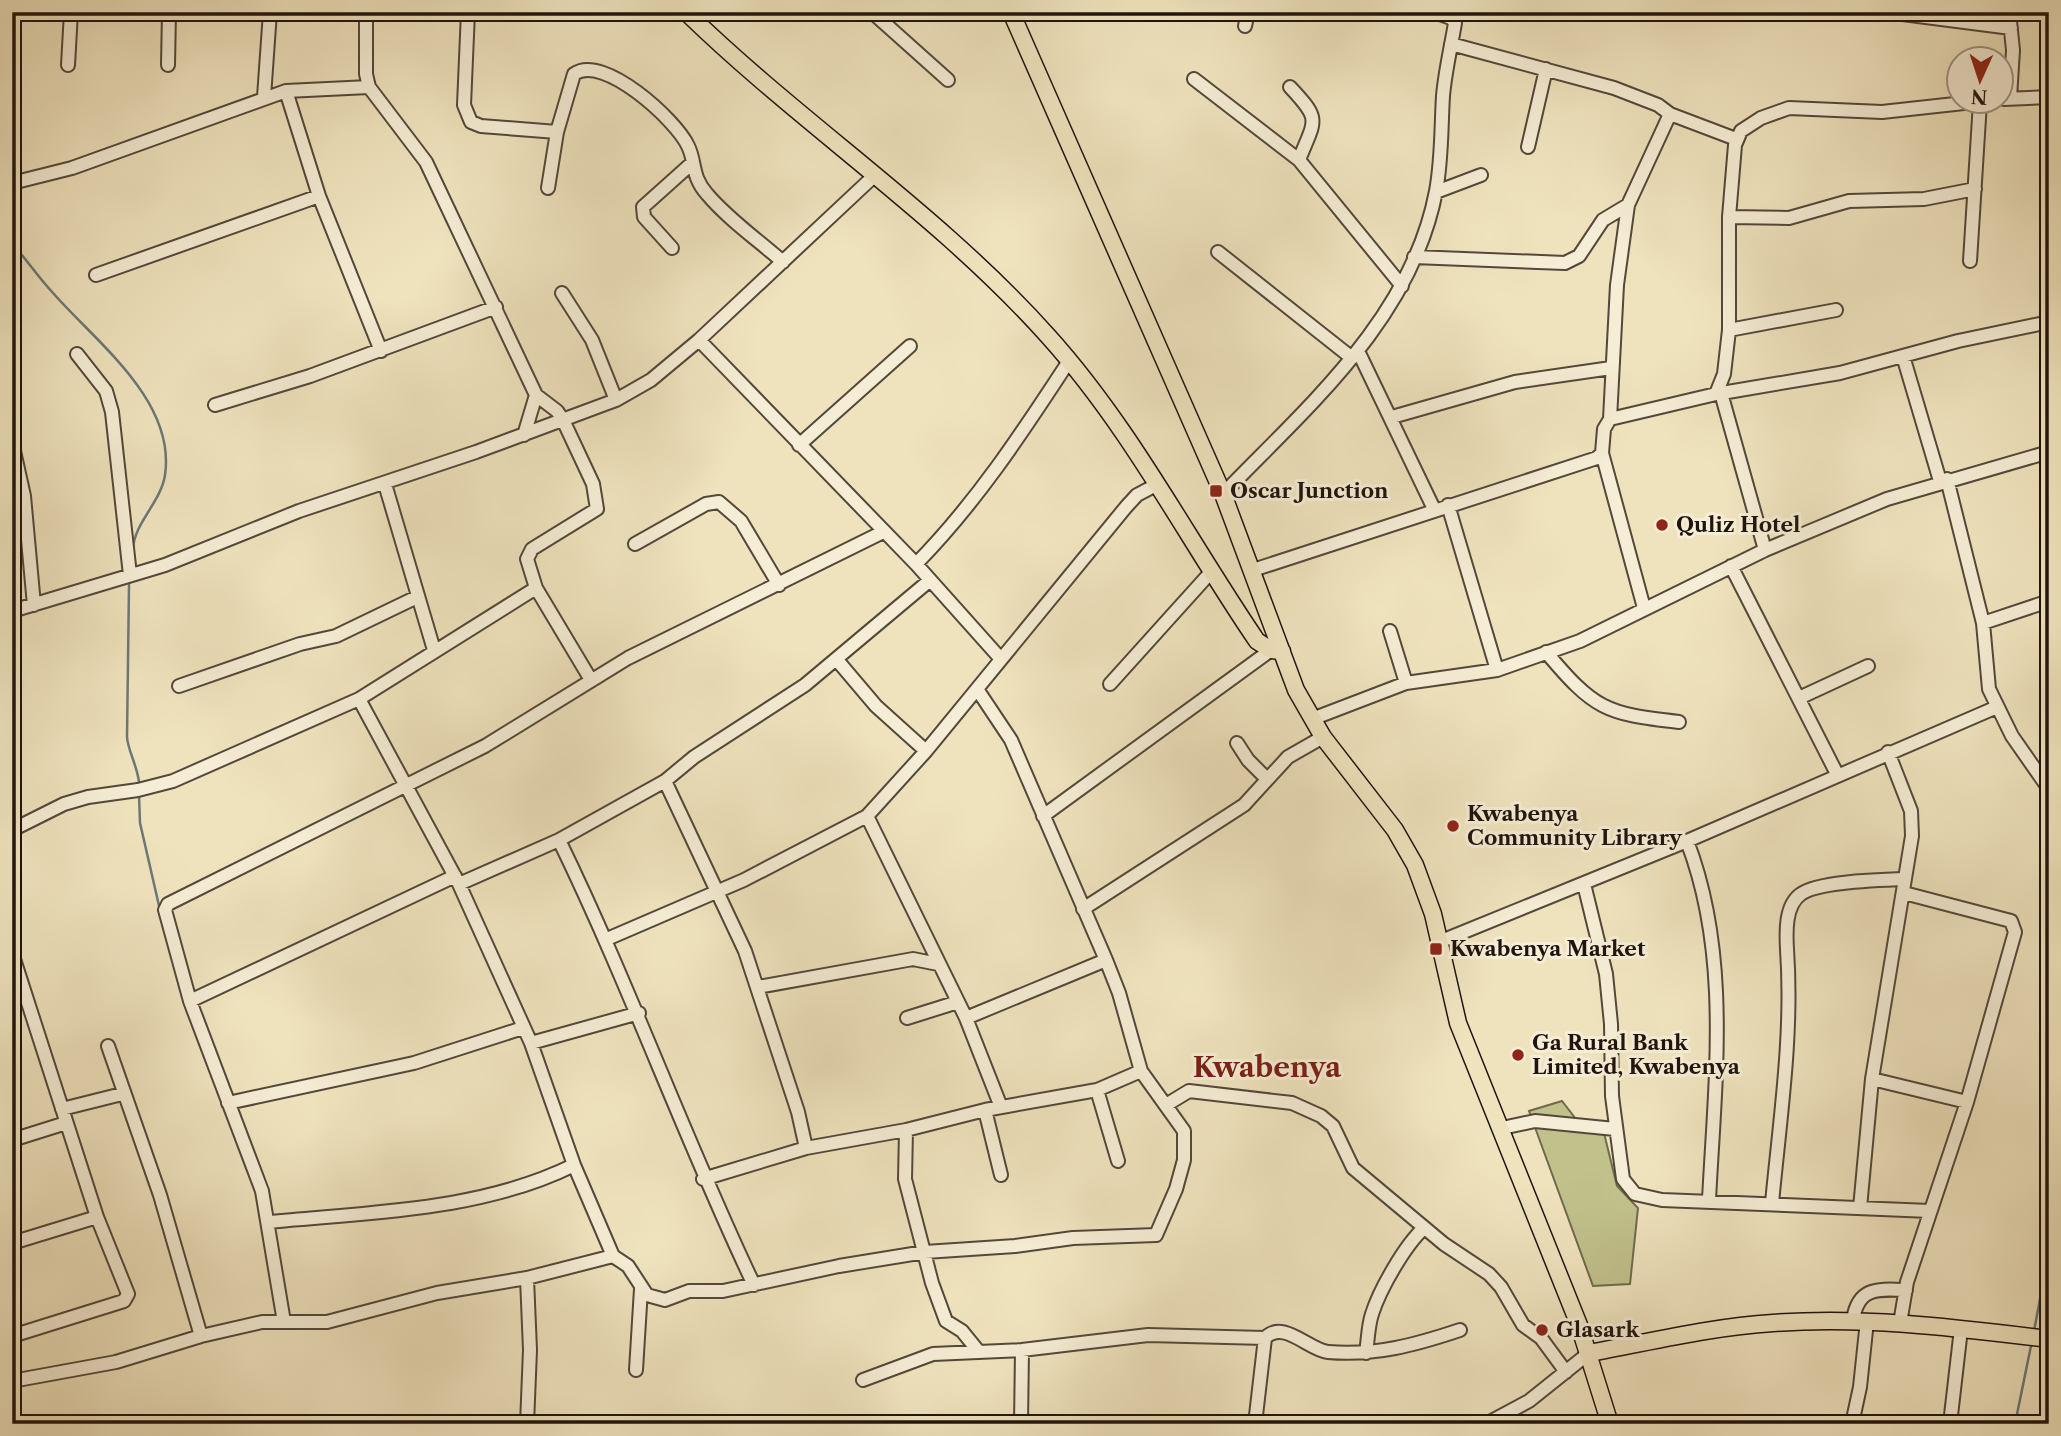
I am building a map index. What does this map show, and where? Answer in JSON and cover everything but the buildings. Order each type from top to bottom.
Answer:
[{"type":"main road","points":[[686,12],[740,63],[1011,296],[1069,361],[1158,484],[1211,572],[1257,641],[1277,651]]},
{"type":"main road","points":[[1012,12],[1223,494],[1253,570],[1277,651],[1323,737],[1410,855],[1427,895],[1458,1023],[1502,1128],[1589,1353],[1610,1424]]},
{"type":"main road","points":[[1589,1353],[1759,1324],[1860,1321],[2046,1338]]},
{"type":"street","points":[[68,65],[71,12]]},
{"type":"street","points":[[168,65],[169,12]]},
{"type":"street","points":[[264,97],[270,12]]},
{"type":"street","points":[[366,12],[366,74],[369,87],[426,162],[536,395],[557,411],[563,420],[593,484],[598,503],[593,513],[529,552],[527,559],[536,588],[591,680]]},
{"type":"street","points":[[468,12],[464,106],[471,122],[481,126],[557,132]]},
{"type":"street","points":[[872,12],[948,80]]},
{"type":"street","points":[[1245,26],[1248,12]]},
{"type":"street","points":[[1223,494],[1355,354],[1402,286],[1429,223],[1443,149],[1443,94],[1454,20],[1434,12]]},
{"type":"street","points":[[1887,12],[2011,28]]},
{"type":"street","points":[[2009,12],[2010,46]]},
{"type":"street","points":[[1451,44],[1631,94],[1670,114],[1736,139]]},
{"type":"street","points":[[1528,148],[1546,69]]},
{"type":"street","points":[[548,188],[557,132],[574,74],[579,70],[595,71],[623,83],[668,119],[690,148],[691,164],[705,192],[783,262]]},
{"type":"street","points":[[1194,79],[1299,160],[1402,286]]},
{"type":"street","points":[[12,183],[34,180],[119,153],[286,90],[369,87]]},
{"type":"street","points":[[1290,87],[1312,109],[1313,118],[1299,160]]},
{"type":"street","points":[[286,90],[319,196],[381,351]]},
{"type":"street","points":[[2016,99],[2049,97]]},
{"type":"street","points":[[1765,550],[1718,394],[1724,374],[1729,330],[1729,217],[1736,139],[1741,131],[1761,118],[1789,108],[1882,112],[1946,105]]},
{"type":"street","points":[[1644,608],[1602,453],[1603,434],[1610,419],[1617,285],[1628,205],[1670,114]]},
{"type":"street","points":[[1970,261],[1979,116]]},
{"type":"street","points":[[672,248],[644,217],[643,207],[691,164]]},
{"type":"street","points":[[12,611],[165,565],[299,511],[385,484],[616,400],[651,380],[699,340],[874,176]]},
{"type":"street","points":[[1436,192],[1481,176]]},
{"type":"street","points":[[1729,217],[1789,218],[1849,201],[1924,199],[1975,190]]},
{"type":"street","points":[[96,275],[319,196]]},
{"type":"street","points":[[1414,257],[1566,263],[1579,256],[1603,220],[1628,205]]},
{"type":"street","points":[[1219,253],[1257,280],[1314,332],[1355,354],[1392,417],[1434,509]]},
{"type":"street","points":[[562,293],[592,340],[616,400]]},
{"type":"street","points":[[215,405],[381,351],[496,307]]},
{"type":"street","points":[[1729,330],[1836,310]]},
{"type":"street","points":[[1610,419],[1718,394],[1840,373],[2049,322]]},
{"type":"street","points":[[699,340],[916,564],[1000,658]]},
{"type":"street","points":[[799,445],[910,346]]},
{"type":"street","points":[[77,354],[106,391],[112,412],[130,575]]},
{"type":"street","points":[[1903,356],[1943,480],[1983,623],[1989,689],[1997,707],[2049,789]]},
{"type":"street","points":[[916,564],[965,510],[1000,465],[1069,361]]},
{"type":"street","points":[[1392,417],[1515,382],[1611,368]]},
{"type":"street","points":[[524,435],[536,395]]},
{"type":"street","points":[[12,442],[24,496],[34,605]]},
{"type":"street","points":[[1312,719],[1406,683],[1497,670],[1580,641],[1765,550],[1887,499],[1943,480],[2049,452]]},
{"type":"street","points":[[1253,570],[1573,466],[1602,453]]},
{"type":"street","points":[[385,484],[434,650]]},
{"type":"street","points":[[607,939],[718,890],[867,816],[926,751],[1126,507],[1137,495],[1158,484]]},
{"type":"street","points":[[635,544],[706,504],[719,502],[741,521],[779,585]]},
{"type":"street","points":[[1448,505],[1497,670]]},
{"type":"street","points":[[284,1322],[262,1191],[190,1001],[165,909],[168,904],[292,840],[408,786],[515,729],[628,658],[883,532]]},
{"type":"street","points":[[1731,566],[1836,774]]},
{"type":"street","points":[[1110,684],[1211,572]]},
{"type":"street","points":[[190,1001],[457,880],[559,839],[665,781],[694,757],[775,707],[837,660],[929,581]]},
{"type":"street","points":[[12,830],[64,804],[173,781],[359,699],[536,588]]},
{"type":"street","points":[[180,686],[300,644],[336,636],[417,597]]},
{"type":"street","points":[[1983,623],[2049,601]]},
{"type":"street","points":[[1390,631],[1406,683]]},
{"type":"street","points":[[1043,816],[1277,651]]},
{"type":"street","points":[[1546,652],[1601,707],[1616,713],[1679,722]]},
{"type":"street","points":[[837,660],[876,706],[926,751]]},
{"type":"street","points":[[1799,698],[1868,666]]},
{"type":"street","points":[[640,1289],[656,1299],[665,1300],[689,1291],[716,1292],[925,1252],[1002,1247],[1073,1238],[1155,1235],[1176,1189],[1186,1152],[1184,1131],[1141,1071],[1119,993],[1106,960],[1011,740],[977,689]]},
{"type":"street","points":[[359,699],[457,880],[531,1043],[574,1165],[613,1256],[628,1266],[640,1289],[636,1370]]},
{"type":"street","points":[[1439,942],[1687,841],[1836,774],[1997,707]]},
{"type":"street","points":[[1083,909],[1244,805],[1288,757],[1323,737]]},
{"type":"street","points":[[1237,743],[1248,760],[1267,779]]},
{"type":"street","points":[[1860,1208],[1872,1079],[1913,824],[1888,752]]},
{"type":"street","points":[[665,781],[718,890],[758,987],[807,1148]]},
{"type":"street","points":[[867,816],[966,1018],[1000,1107]]},
{"type":"street","points":[[559,839],[607,939],[704,1179],[754,1284]]},
{"type":"street","points":[[1687,841],[1698,867],[1709,924],[1718,1010],[1709,1200]]},
{"type":"street","points":[[1772,1203],[1791,1018],[1787,942],[1789,915],[1794,902],[1801,893],[1817,888],[1905,879]]},
{"type":"street","points":[[1584,884],[1606,974],[1615,1129],[1623,1180],[1635,1194],[1662,1200],[1930,1211]]},
{"type":"street","points":[[1900,1323],[1906,1290],[2001,987],[2014,927],[2011,921],[1904,893]]},
{"type":"street","points":[[913,959],[926,938]]},
{"type":"street","points":[[12,953],[97,1217],[128,1294],[124,1301],[12,1336]]},
{"type":"street","points":[[758,987],[913,959],[939,964]]},
{"type":"street","points":[[966,1018],[1106,960]]},
{"type":"street","points":[[907,1018],[958,1002]]},
{"type":"street","points":[[531,1043],[639,1013]]},
{"type":"street","points":[[228,1103],[414,1063],[523,1028]]},
{"type":"street","points":[[108,1046],[122,1094],[160,1195],[201,1336]]},
{"type":"street","points":[[704,1179],[807,1148],[906,1130],[1000,1107],[1097,1090],[1141,1071]]},
{"type":"street","points":[[1872,1079],[1967,1102]]},
{"type":"street","points":[[1097,1090],[1118,1161]]},
{"type":"street","points":[[1166,1105],[1189,1091],[1292,1103],[1314,1112],[1333,1126],[1353,1168],[1424,1228],[1489,1274],[1501,1287],[1523,1325],[1541,1338],[1566,1371]]},
{"type":"street","points":[[62,1109],[122,1094]]},
{"type":"street","points":[[985,1110],[1001,1175]]},
{"type":"street","points":[[1502,1128],[1535,1121],[1615,1129]]},
{"type":"street","points":[[12,1140],[66,1123]]},
{"type":"street","points":[[906,1130],[905,1179],[943,1317],[962,1331],[979,1352]]},
{"type":"street","points":[[269,1222],[415,1208],[476,1197],[528,1185],[574,1165]]},
{"type":"street","points":[[12,1243],[97,1217]]},
{"type":"street","points":[[1366,1353],[1372,1315],[1381,1293],[1412,1241],[1424,1228]]},
{"type":"street","points":[[12,1381],[116,1362],[201,1336],[262,1322],[327,1322],[437,1293],[527,1278],[613,1256]]},
{"type":"street","points":[[527,1278],[530,1350],[527,1424]]},
{"type":"street","points":[[1852,1424],[1860,1387],[1860,1321],[1856,1304],[1876,1289],[1906,1290]]},
{"type":"street","points":[[1950,1424],[1961,1329]]},
{"type":"street","points":[[1255,1424],[1265,1338],[1269,1334],[1285,1333],[1325,1352],[1366,1353],[1399,1350],[1460,1331]]},
{"type":"street","points":[[863,1380],[921,1356],[1022,1350],[1148,1335],[1265,1338]]},
{"type":"street","points":[[1021,1424],[1022,1350]]},
{"type":"street","points":[[1486,1424],[1529,1401],[1589,1353]]},
{"type":"green space","points":[[1562,1101],[1583,1128],[1604,1133],[1617,1186],[1638,1208],[1630,1284],[1593,1286],[1529,1111]]},
{"type":"waterway","points":[[12,243],[48,287],[129,375],[146,398],[158,422],[165,448],[165,475],[159,494],[138,529],[133,548]]},
{"type":"waterway","points":[[129,585],[127,737],[139,782]]},
{"type":"waterway","points":[[139,795],[140,823],[160,910]]},
{"type":"waterway","points":[[2034,1331],[2049,1251]]},
{"type":"waterway","points":[[2015,1424],[2032,1341]]},
{"type":"place","name":"Oscar Junction","points":[[1216,491]]},
{"type":"place","name":"Quliz Hotel","points":[[1662,525]]},
{"type":"place","name":"Kwabenya Community Library","points":[[1453,826]]},
{"type":"place","name":"Kwabenya Market","points":[[1436,949]]},
{"type":"place","name":"Ga Rural Bank Limited, Kwabenya","points":[[1518,1055]]},
{"type":"place","name":"Glasark","points":[[1542,1330]]},
{"type":"district","name":"Kwabenya","points":[[1267,1067]]}]
